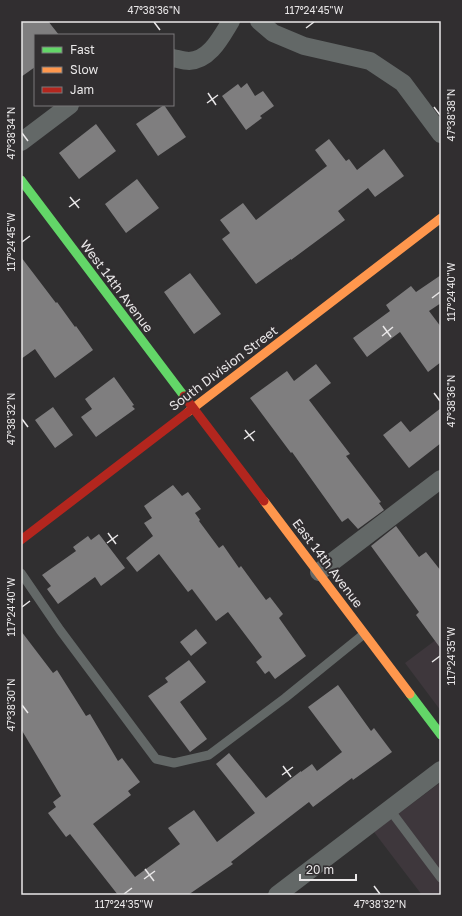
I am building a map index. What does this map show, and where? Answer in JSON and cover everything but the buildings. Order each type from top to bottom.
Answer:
[{"type":"street","points":[[174,58],[189,61],[203,57],[215,46],[231,21]]},
{"type":"street","points":[[258,21],[273,33],[304,46],[370,61],[403,83],[441,134]]},
{"type":"street","points":[[21,142],[69,106]]},
{"type":"street","name":"West 14th Avenue","points":[[21,180],[192,407]]},
{"type":"street","name":"South Division Street","points":[[21,540],[192,407],[441,218]]},
{"type":"street","name":"East 14th Avenue","points":[[192,407],[319,572],[441,735]]},
{"type":"street","points":[[319,572],[441,479]]},
{"type":"street","points":[[277,895],[441,770]]},
{"type":"lane","points":[[21,573],[60,630],[156,760],[174,763],[209,754],[285,698],[365,634]]},
{"type":"lane","points":[[390,810],[441,878]]},
{"type":"shaded area","points":[[441,636],[441,711],[405,663]]},
{"type":"shaded area","points":[[441,782],[441,895],[422,895],[374,832]]},
{"type":"traffic: fast","points":[[21,180],[184,396]]},
{"type":"traffic: fast","points":[[410,694],[441,735]]},
{"type":"traffic: slow","points":[[188,412],[441,218]]},
{"type":"traffic: slow","points":[[264,501],[410,694]]},
{"type":"traffic: jam","points":[[184,396],[264,501]]},
{"type":"traffic: jam","points":[[21,540],[188,412]]}]
